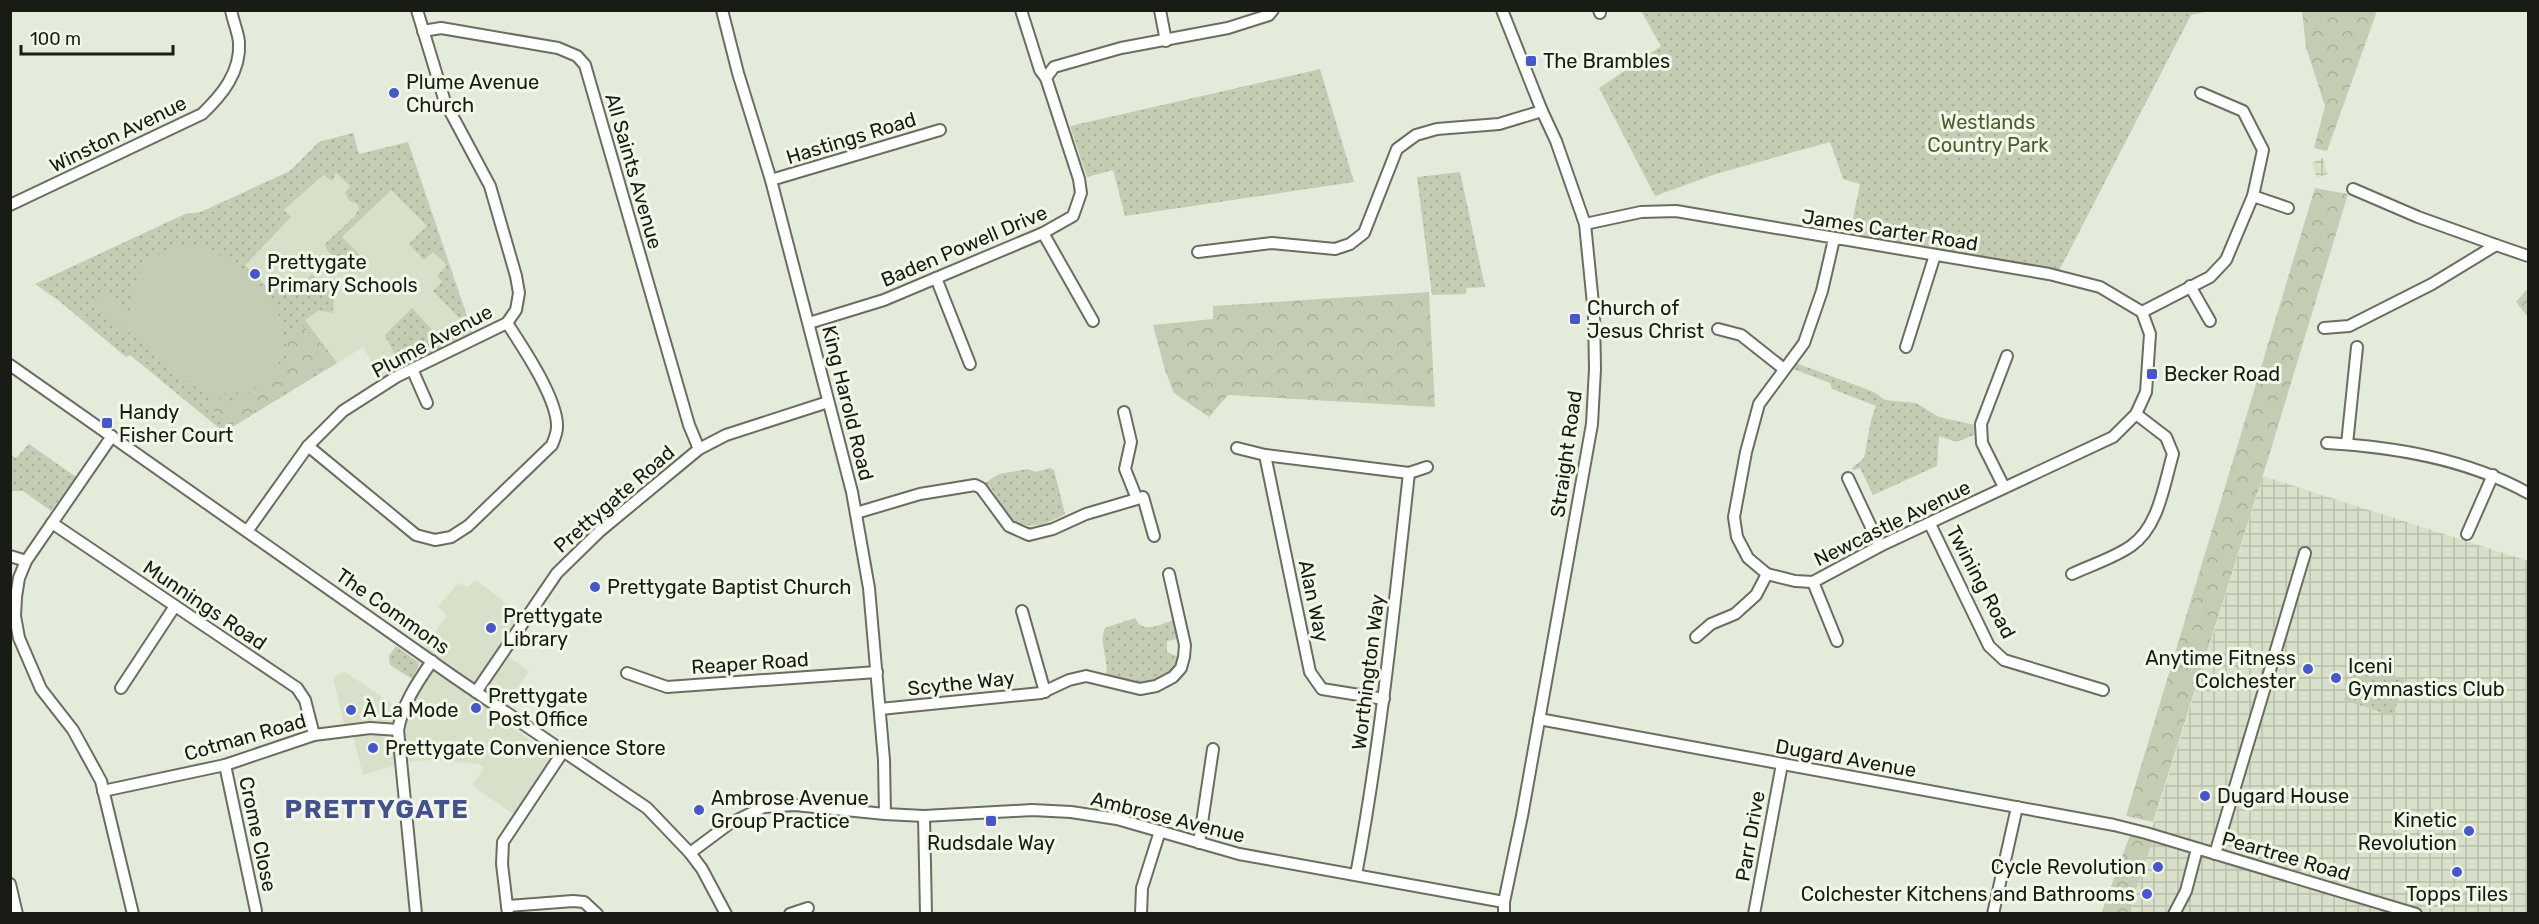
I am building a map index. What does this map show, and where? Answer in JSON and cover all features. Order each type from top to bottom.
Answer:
[{"type":"street","name":"Winston Avenue","points":[[10,205],[201,114],[218,99],[230,82],[237,61],[239,42],[231,10]]},
{"type":"street","name":"Plume Avenue","points":[[248,530],[308,446],[343,411],[412,369],[507,323],[516,310],[519,293],[516,276],[490,186],[445,102],[417,10]]},
{"type":"street","name":"King Harold Road","points":[[722,10],[738,73],[771,180],[856,513],[869,588],[884,760],[885,814]]},
{"type":"street","name":"Baden Powell Drive","points":[[809,323],[884,300],[1042,233],[1073,216],[1081,193],[1079,179],[1021,10]]},
{"type":"street","points":[[1160,10],[1166,41]]},
{"type":"street","points":[[1046,78],[1054,67],[1121,48],[1228,28],[1269,15],[1273,10]]},
{"type":"street","name":"Straight Road","points":[[1502,10],[1556,141],[1585,224],[1594,314],[1595,369],[1592,424],[1504,908]]},
{"type":"street","name":"All Saints Avenue","points":[[423,31],[441,28],[558,48],[578,56],[585,65],[686,414],[699,449]]},
{"type":"street","points":[[2142,312],[2210,277],[2226,260],[2253,196],[2263,150],[2256,132],[2243,111],[2201,93]]},
{"type":"street","points":[[1198,252],[1272,243],[1335,249],[1350,244],[1364,233],[1397,149],[1416,135],[1437,129],[1499,124],[1542,111]]},
{"type":"street","name":"Hastings Road","points":[[771,180],[940,130]]},
{"type":"street","points":[[2353,189],[2418,217],[2529,256]]},
{"type":"street","points":[[2253,196],[2288,208]]},
{"type":"street","name":"James Carter Road","points":[[1585,224],[1641,212],[1676,211],[2049,274],[2100,287],[2142,312]]},
{"type":"street","points":[[1042,233],[1093,321]]},
{"type":"street","name":"Newcastle Avenue","points":[[1833,239],[1822,291],[1804,344],[1759,404],[1746,452],[1734,517],[1737,537],[1748,558],[1767,573],[1795,581],[1814,582],[1880,546],[2113,437],[2136,414],[2146,392],[2150,334],[2142,312]]},
{"type":"street","points":[[2324,328],[2349,327],[2432,284],[2496,245]]},
{"type":"street","points":[[1906,347],[1935,255]]},
{"type":"street","points":[[936,278],[970,364]]},
{"type":"street","points":[[2190,286],[2210,321]]},
{"type":"street","points":[[308,446],[416,535],[435,540],[451,537],[468,526],[552,445],[557,427],[553,408],[534,366],[507,323]]},
{"type":"street","points":[[1718,329],[1741,335],[1784,369]]},
{"type":"street","points":[[2347,444],[2357,347]]},
{"type":"street","points":[[2004,487],[1982,443],[1981,424],[2007,356]]},
{"type":"street","name":"The Commons","points":[[10,365],[476,692],[647,808],[690,853],[702,869],[726,914]]},
{"type":"street","points":[[412,369],[427,403]]},
{"type":"street","name":"Prettygate Road","points":[[476,692],[557,573],[600,531],[699,449],[726,435],[828,402]]},
{"type":"street","points":[[1124,412],[1131,442],[1125,469],[1144,497],[1154,536]]},
{"type":"street","points":[[2072,574],[2131,547],[2144,535],[2151,522],[2173,454],[2166,437],[2136,414]]},
{"type":"street","points":[[112,436],[26,561],[19,578],[15,616],[19,638],[41,689],[73,730],[101,781],[133,914]]},
{"type":"street","points":[[2326,443],[2396,450],[2427,456],[2493,475],[2529,493]]},
{"type":"street","points":[[1237,448],[1265,455],[1409,473],[1427,467]]},
{"type":"street","name":"Alan Way","points":[[1265,455],[1311,672],[1322,689],[1384,699]]},
{"type":"street","name":"Worthington Way","points":[[1356,875],[1384,699],[1409,473]]},
{"type":"street","points":[[2467,534],[2493,475]]},
{"type":"street","points":[[1848,478],[1880,546]]},
{"type":"street","points":[[856,513],[920,494],[975,485],[981,488],[1009,526],[1029,535],[1053,529],[1086,514],[1144,497]]},
{"type":"street","name":"Munnings Road","points":[[52,523],[297,688],[305,700],[314,735]]},
{"type":"street","name":"Twining Road","points":[[1930,524],[1989,646],[2004,660],[2103,690]]},
{"type":"street","points":[[2215,854],[2305,553]]},
{"type":"street","points":[[10,556],[26,561]]},
{"type":"street","points":[[1696,637],[1711,624],[1735,614],[1756,596],[1767,573]]},
{"type":"street","name":"Scythe Way","points":[[880,709],[1045,692],[1069,680],[1086,676],[1140,689],[1156,686],[1173,677],[1181,668],[1185,645],[1169,574]]},
{"type":"street","points":[[1814,582],[1837,641]]},
{"type":"street","points":[[121,688],[175,606]]},
{"type":"street","name":"Scythe Way","points":[[1022,611],[1045,692]]},
{"type":"street","points":[[416,914],[398,730],[401,714],[414,687],[432,661]]},
{"type":"street","name":"Reaper Road","points":[[627,673],[667,687],[877,672]]},
{"type":"street","name":"Dugard Avenue","points":[[1539,719],[2146,832]]},
{"type":"street","name":"Cotman Road","points":[[103,791],[225,765],[314,735],[370,728],[398,730]]},
{"type":"street","points":[[1199,843],[1213,748]]},
{"type":"street","points":[[564,750],[503,842],[502,864],[508,910],[573,901],[584,902],[597,914]]},
{"type":"street","name":"Parr Drive","points":[[1754,914],[1782,764]]},
{"type":"street","name":"Crome Close","points":[[225,765],[256,910]]},
{"type":"street","name":"Ambrose Avenue","points":[[690,853],[729,824],[764,807],[795,805],[924,816],[1032,810],[1071,812],[1117,819],[1239,854],[1356,875],[1504,908]]},
{"type":"street","points":[[1993,914],[2018,807]]},
{"type":"street","points":[[924,816],[926,914]]},
{"type":"street","points":[[1141,914],[1142,888],[1160,831]]},
{"type":"street","name":"Peartree Road","points":[[2146,832],[2416,914]]},
{"type":"street","points":[[2174,914],[2186,891],[2197,849]]},
{"type":"street","points":[[10,884],[17,914]]},
{"type":"street","points":[[790,914],[808,908]]},
{"type":"shaded area","name":"Prettygate Primary Schools","points":[[353,133],[359,154],[408,142],[473,334],[381,379],[363,347],[224,432],[130,355],[126,357],[58,300],[35,284],[185,214],[201,212],[290,171],[319,142]]},
{"type":"shaded area","points":[[2323,158],[2328,174],[2317,178],[2312,163]]},
{"type":"shaded area","points":[[2263,476],[2528,561],[2528,913],[2125,914]]},
{"type":"shaded area","points":[[476,580],[521,615],[498,649],[529,671],[507,703],[503,721],[550,754],[551,758],[513,814],[472,785],[484,768],[479,764],[433,760],[408,762],[363,775],[353,736],[344,724],[333,678],[344,671],[397,707],[418,666],[416,659],[447,615],[438,607],[458,583],[468,587]]},
{"type":"green space","name":"Westlands Country Park","points":[[1641,11],[2210,11],[2191,15],[2059,271],[1850,233],[1860,184],[1843,179],[1830,142],[1716,174],[1655,196],[1599,88],[1661,46]]},
{"type":"green space","points":[[2302,11],[2377,11],[2327,151],[2314,148],[2325,106],[2306,47]]},
{"type":"green space","points":[[1320,69],[1354,182],[1125,216],[1113,170],[1087,177],[1070,126]]},
{"type":"green space","name":"Prettygate Primary Schools","points":[[353,133],[359,154],[408,142],[473,334],[454,343],[451,339],[466,325],[433,291],[442,282],[437,276],[447,265],[433,252],[424,260],[409,244],[427,226],[391,190],[342,237],[363,258],[350,273],[326,249],[325,244],[355,216],[359,209],[357,204],[349,201],[345,193],[350,186],[336,173],[332,181],[323,175],[284,210],[291,217],[245,265],[271,291],[279,283],[291,295],[312,274],[334,297],[333,313],[319,310],[305,320],[337,363],[224,432],[130,355],[126,357],[58,300],[35,284],[185,214],[201,212],[290,171],[319,142]]},
{"type":"green space","points":[[1460,172],[1485,287],[1466,288],[1466,294],[1432,295],[1417,177]]},
{"type":"green space","points":[[2315,188],[2348,194],[2268,459],[2153,822],[2126,816]]},
{"type":"green space","points":[[180,246],[201,247],[218,254],[270,297],[283,324],[284,346],[277,368],[258,386],[244,392],[221,394],[213,401],[96,306],[105,294],[130,314],[133,290],[142,270],[158,256]]},
{"type":"green space","points":[[2528,288],[2528,317],[2516,302]]},
{"type":"green space","points":[[1429,292],[1435,407],[1228,395],[1209,417],[1174,393],[1165,370],[1153,325],[1213,319],[1213,306]]},
{"type":"green space","points":[[412,308],[447,346],[402,369],[385,335]]},
{"type":"green space","points":[[300,324],[318,340],[330,357],[329,364],[230,426],[224,424],[209,405],[216,398],[237,402],[278,373],[287,358],[290,336]]},
{"type":"green space","points":[[1796,363],[1874,392],[1885,400],[1916,403],[1939,417],[1975,425],[1974,435],[1957,442],[1939,436],[1937,466],[1873,495],[1860,468],[1853,470],[1852,468],[1864,458],[1876,406],[1832,389],[1830,383],[1793,369]]},
{"type":"green space","points":[[29,444],[76,477],[51,511],[23,491],[11,491],[11,455],[16,458]]},
{"type":"green space","points":[[1050,468],[1054,470],[1065,514],[1041,524],[1024,525],[1009,517],[994,492],[985,483],[999,474],[1028,469],[1035,472]]},
{"type":"green space","points":[[1135,618],[1142,626],[1147,627],[1174,620],[1177,630],[1176,639],[1167,641],[1167,652],[1177,656],[1177,663],[1170,673],[1155,682],[1139,683],[1106,675],[1103,639],[1105,628]]},
{"type":"green space","points":[[396,646],[418,662],[412,679],[390,665],[389,656]]},
{"type":"green space","points":[[2355,664],[2405,680],[2393,716],[2344,700]]},
{"type":"green space","points":[[2130,835],[2153,839],[2128,913],[2101,914]]},
{"type":"place","name":"The Brambles","points":[[1531,61]]},
{"type":"place","name":"Plume Avenue Church","points":[[394,93]]},
{"type":"place","name":"Prettygate Primary Schools","points":[[255,274]]},
{"type":"place","name":"Church of Jesus Christ","points":[[1575,319]]},
{"type":"place","name":"Becker Road","points":[[2152,374]]},
{"type":"place","name":"Handy Fisher Court","points":[[107,423]]},
{"type":"place","name":"Prettygate Baptist Church","points":[[595,587]]},
{"type":"place","name":"Prettygate Library","points":[[491,628]]},
{"type":"place","name":"Anytime Fitness Colchester","points":[[2308,669]]},
{"type":"place","name":"Iceni Gymnastics Club","points":[[2336,678]]},
{"type":"place","name":"Prettygate Post Office","points":[[476,708]]},
{"type":"place","name":"À La Mode","points":[[351,710]]},
{"type":"place","name":"Prettygate Convenience Store","points":[[373,748]]},
{"type":"place","name":"Dugard House","points":[[2205,796]]},
{"type":"place","name":"Ambrose Avenue Group Practice","points":[[699,810]]},
{"type":"place","name":"Rudsdale Way","points":[[991,821]]},
{"type":"place","name":"Kinetic Revolution","points":[[2469,831]]},
{"type":"place","name":"Cycle Revolution","points":[[2158,867]]},
{"type":"place","name":"Topps Tiles","points":[[2457,872]]},
{"type":"place","name":"Colchester Kitchens and Bathrooms","points":[[2147,894]]},
{"type":"district","name":"PRETTYGATE","points":[[377,809]]}]
